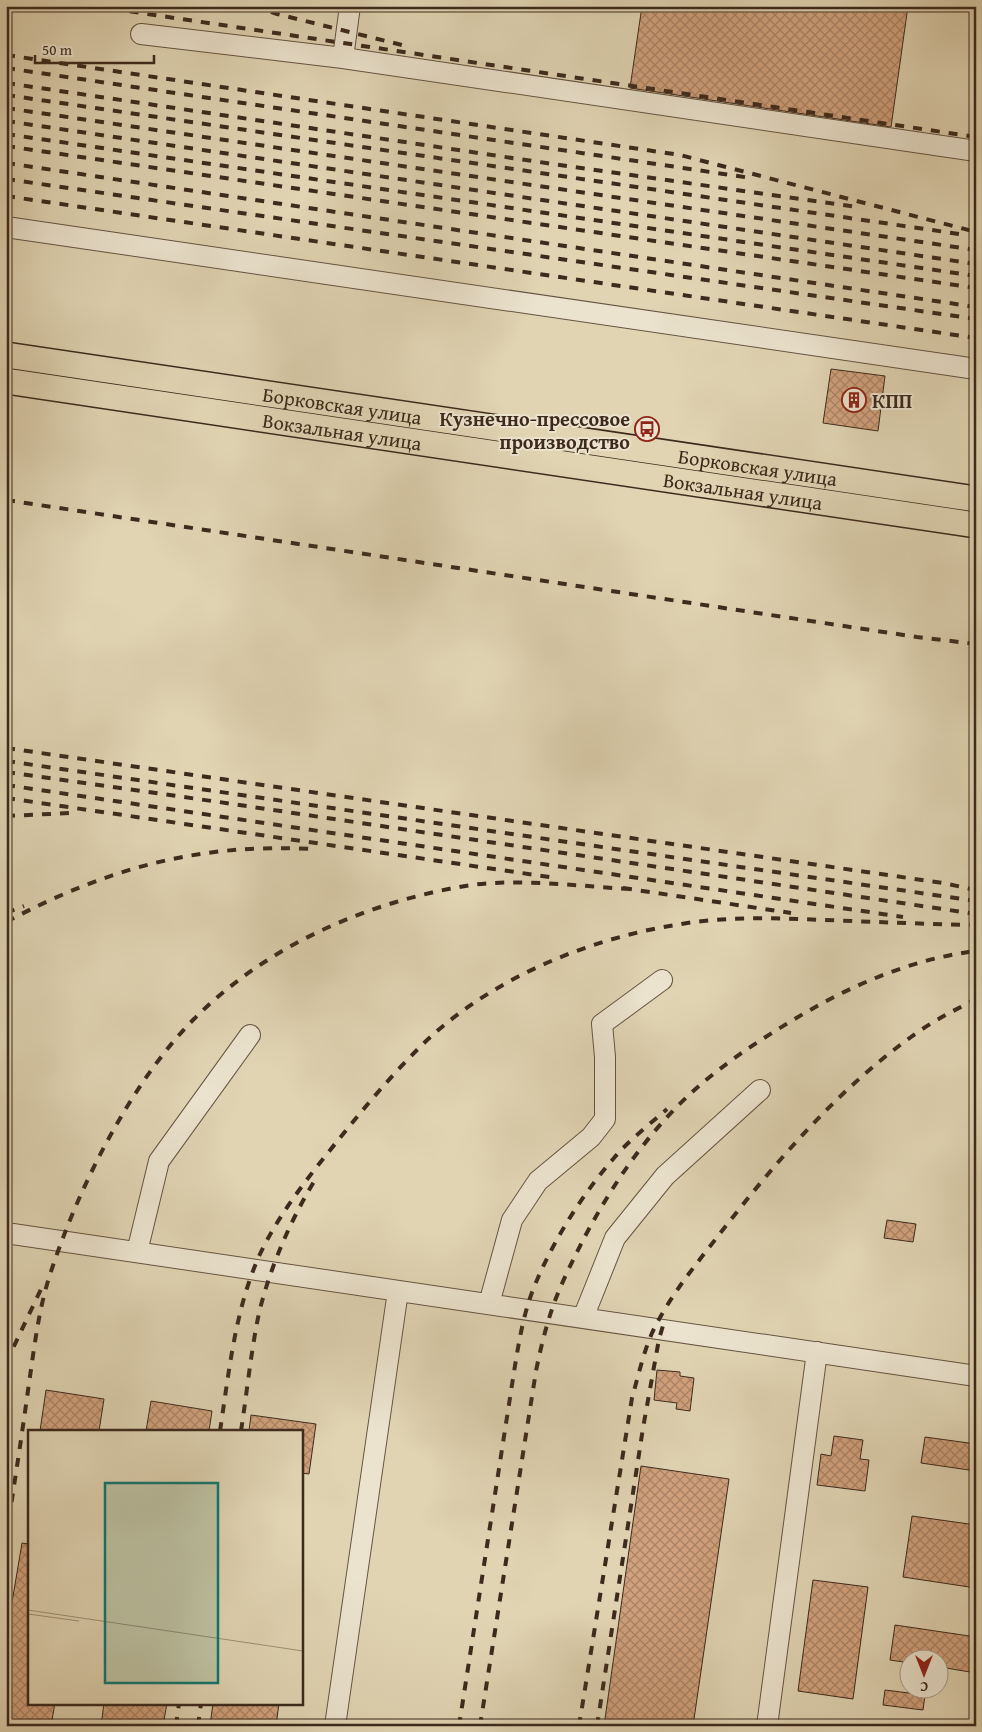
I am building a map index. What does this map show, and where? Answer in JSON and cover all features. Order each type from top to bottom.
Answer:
[{"type":"main road","name":"Борковская улица","points":[[6,355],[976,499]]},
{"type":"main road","name":"Вокзальная улица","points":[[6,381],[976,526]]},
{"type":"lane","points":[[342,58],[350,6]]},
{"type":"lane","points":[[142,34],[342,58],[976,151]]},
{"type":"lane","points":[[6,228],[976,369]]},
{"type":"lane","points":[[488,1304],[512,1220],[538,1181],[591,1136],[605,1119],[605,1057],[602,1024],[662,980]]},
{"type":"lane","points":[[137,1252],[159,1161],[250,1035]]},
{"type":"lane","points":[[583,1318],[615,1238],[665,1176],[760,1090]]},
{"type":"lane","points":[[6,1233],[976,1376]]},
{"type":"lane","points":[[335,1726],[398,1291]]},
{"type":"lane","points":[[767,1726],[817,1352]]},
{"type":"building","points":[[642,6],[908,6],[891,127],[630,88]]},
{"type":"building","name":"КПП","points":[[831,369],[885,376],[878,431],[823,423]]},
{"type":"building","points":[[887,1220],[916,1224],[913,1242],[884,1238]]},
{"type":"building","points":[[657,1370],[680,1372],[680,1376],[694,1378],[690,1411],[676,1409],[677,1403],[654,1400]]},
{"type":"building","points":[[46,1390],[104,1399],[99,1430],[40,1430]]},
{"type":"building","points":[[151,1401],[212,1411],[209,1430],[146,1430]]},
{"type":"building","points":[[251,1415],[316,1424],[309,1474],[302,1473],[302,1430],[249,1430]]},
{"type":"building","points":[[834,1436],[863,1440],[860,1459],[869,1460],[865,1491],[817,1485],[821,1454],[831,1456]]},
{"type":"building","points":[[925,1437],[976,1444],[976,1471],[921,1463]]},
{"type":"building","points":[[641,1466],[729,1479],[693,1726],[604,1726]]},
{"type":"building","points":[[912,1516],[976,1525],[976,1588],[903,1577]]},
{"type":"building","points":[[22,1543],[28,1544],[28,1704],[55,1704],[51,1726],[34,1726],[6,1721],[6,1638]]},
{"type":"building","points":[[813,1580],[868,1587],[853,1699],[798,1691]]},
{"type":"building","points":[[895,1625],[976,1637],[976,1673],[950,1669],[950,1650],[900,1650],[900,1662],[890,1660]]},
{"type":"building","points":[[885,1690],[900,1692],[900,1700],[924,1700],[923,1710],[883,1705]]},
{"type":"building","points":[[104,1704],[167,1704],[163,1726],[101,1726]]},
{"type":"building","points":[[213,1704],[279,1704],[276,1726],[210,1726]]},
{"type":"railway","points":[[94,6],[976,137]]},
{"type":"railway","points":[[254,6],[277,14],[410,47]]},
{"type":"railway","points":[[6,55],[680,155],[976,232]]},
{"type":"railway","points":[[6,68],[751,178]]},
{"type":"railway","points":[[6,83],[857,207]]},
{"type":"railway","points":[[6,95],[959,234]]},
{"type":"railway","points":[[6,108],[976,250]]},
{"type":"railway","points":[[6,121],[976,264]]},
{"type":"railway","points":[[6,134],[976,276]]},
{"type":"railway","points":[[6,146],[976,288]]},
{"type":"railway","points":[[6,163],[976,307]]},
{"type":"railway","points":[[6,179],[976,319]]},
{"type":"railway","points":[[6,196],[976,338]]},
{"type":"railway","points":[[6,500],[917,637],[976,644]]},
{"type":"railway","points":[[6,748],[943,883],[976,890]]},
{"type":"railway","points":[[6,761],[976,901]]},
{"type":"railway","points":[[6,772],[976,914]]},
{"type":"railway","points":[[6,785],[903,917]]},
{"type":"railway","points":[[6,798],[556,878]]},
{"type":"railway","points":[[6,816],[70,813]]},
{"type":"railway","points":[[6,922],[80,887],[153,863],[229,850],[269,848],[311,849]]},
{"type":"railway","points":[[6,1538],[39,1319],[59,1247],[89,1177],[126,1108],[147,1076],[193,1020],[221,994],[251,971],[282,951],[316,933],[386,905],[422,895],[480,884],[523,882],[630,889]]},
{"type":"railway","points":[[623,888],[791,913]]},
{"type":"railway","points":[[6,913],[24,906]]},
{"type":"railway","points":[[220,1430],[234,1341],[244,1297],[251,1275],[268,1238],[296,1194],[317,1166],[387,1082],[444,1025],[473,1003],[504,984],[571,953],[605,941],[640,932],[694,922],[769,918],[976,925]]},
{"type":"railway","points":[[480,1726],[542,1343],[553,1307],[581,1244],[621,1176],[652,1135],[687,1097],[727,1063],[782,1027],[858,985],[928,960],[976,951]]},
{"type":"railway","points":[[579,1726],[632,1398],[646,1349],[666,1307],[700,1259],[761,1182],[832,1105],[883,1058],[911,1037],[976,999]]},
{"type":"railway","points":[[459,1726],[516,1360],[522,1325],[529,1302],[552,1248],[592,1186],[626,1145],[667,1109]]},
{"type":"railway","points":[[241,1430],[254,1342],[264,1295],[283,1241],[318,1175]]},
{"type":"railway","points":[[6,1363],[42,1287]]},
{"type":"railway","points":[[597,1726],[643,1428],[659,1339],[665,1319]]},
{"type":"railway","points":[[176,1726],[179,1704]]},
{"type":"railway","points":[[198,1726],[201,1704]]},
{"type":"place","name":"КПП","points":[[854,400]]},
{"type":"place","name":"Кузнечно-прессовое производство","points":[[647,429]]}]
